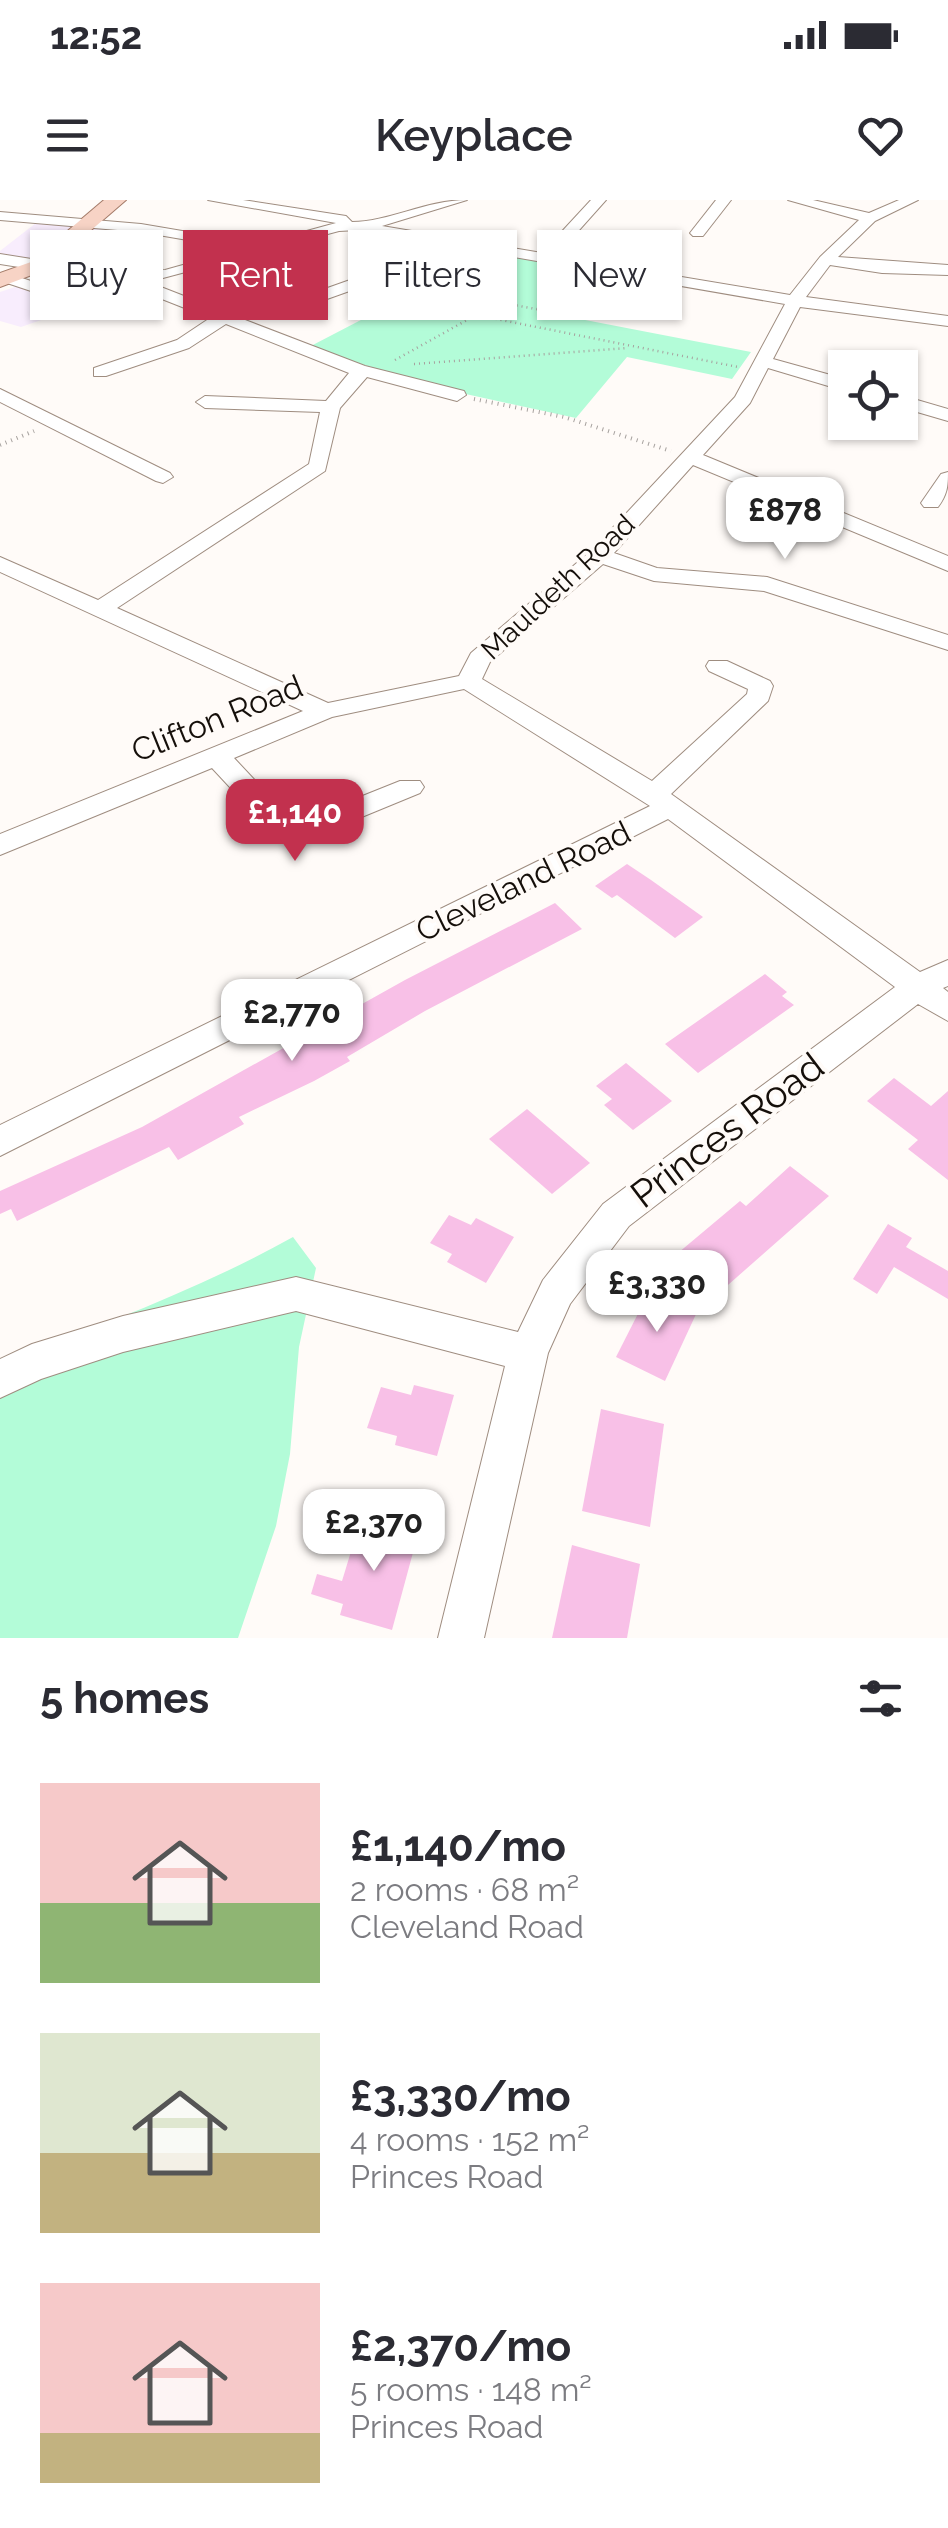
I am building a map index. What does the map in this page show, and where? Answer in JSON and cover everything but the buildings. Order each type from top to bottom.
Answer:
[{"type":"main road","points":[[80,230],[116,200]]},
{"type":"main road","points":[[2,273],[30,268]]},
{"type":"street","points":[[215,200],[359,221],[537,257]]},
{"type":"street","points":[[328,231],[460,200]]},
{"type":"street","points":[[567,230],[599,200]]},
{"type":"street","points":[[698,233],[724,200]]},
{"type":"street","points":[[795,200],[870,218]]},
{"type":"street","name":"Mauldeth Road","points":[[911,200],[870,218],[826,260],[796,298],[743,399],[600,555],[480,658],[468,681],[662,801],[938,989]]},
{"type":"street","points":[[0,216],[183,235]]},
{"type":"street","points":[[826,260],[948,270]]},
{"type":"street","points":[[2,273],[30,285]]},
{"type":"street","points":[[682,282],[948,321]]},
{"type":"street","points":[[100,372],[183,344],[204,327],[222,320]]},
{"type":"street","points":[[227,320],[359,370],[456,395]]},
{"type":"street","points":[[173,362],[250,329]]},
{"type":"street","points":[[759,366],[828,381]]},
{"type":"street","points":[[100,608],[318,467],[331,409],[357,380],[359,370]]},
{"type":"street","points":[[0,396],[163,477]]},
{"type":"street","points":[[205,402],[355,410]]},
{"type":"street","points":[[918,406],[948,414]]},
{"type":"street","points":[[690,456],[948,564]]},
{"type":"street","points":[[931,503],[948,478]]},
{"type":"street","points":[[600,555],[654,574],[767,584],[948,642]]},
{"type":"street","points":[[0,564],[325,712]]},
{"type":"street","name":"Cleveland Road","points":[[0,1141],[662,801],[760,696],[761,686],[718,666]]},
{"type":"street","name":"Clifton Road","points":[[0,845],[325,712],[468,681]]},
{"type":"street","points":[[216,756],[291,835],[410,787]]},
{"type":"street","name":"Princes Road","points":[[461,1638],[528,1353],[556,1292],[616,1214],[938,989]]},
{"type":"street","points":[[0,1378],[32,1363],[123,1334],[296,1294],[528,1353]]},
{"type":"path","points":[[516,322],[522,317]]},
{"type":"path","points":[[467,320],[391,362],[431,364],[639,348]]},
{"type":"path","points":[[505,320],[639,348],[759,366]]},
{"type":"path","points":[[456,395],[564,417],[690,456]]},
{"type":"path","points":[[0,445],[53,423]]},
{"type":"shaded area","points":[[36,223],[78,225],[72,230],[30,230],[30,259],[0,256],[0,251]]},
{"type":"shaded area","points":[[30,282],[30,320],[41,320],[21,327],[0,321],[0,292]]},
{"type":"green space","points":[[517,257],[537,261],[537,320],[585,320],[751,352],[732,379],[627,357],[576,418],[452,391],[307,348],[361,320],[517,320]]},
{"type":"green space","points":[[293,1237],[316,1268],[299,1347],[290,1454],[276,1526],[238,1638],[0,1638],[0,1364],[186,1290]]}]
